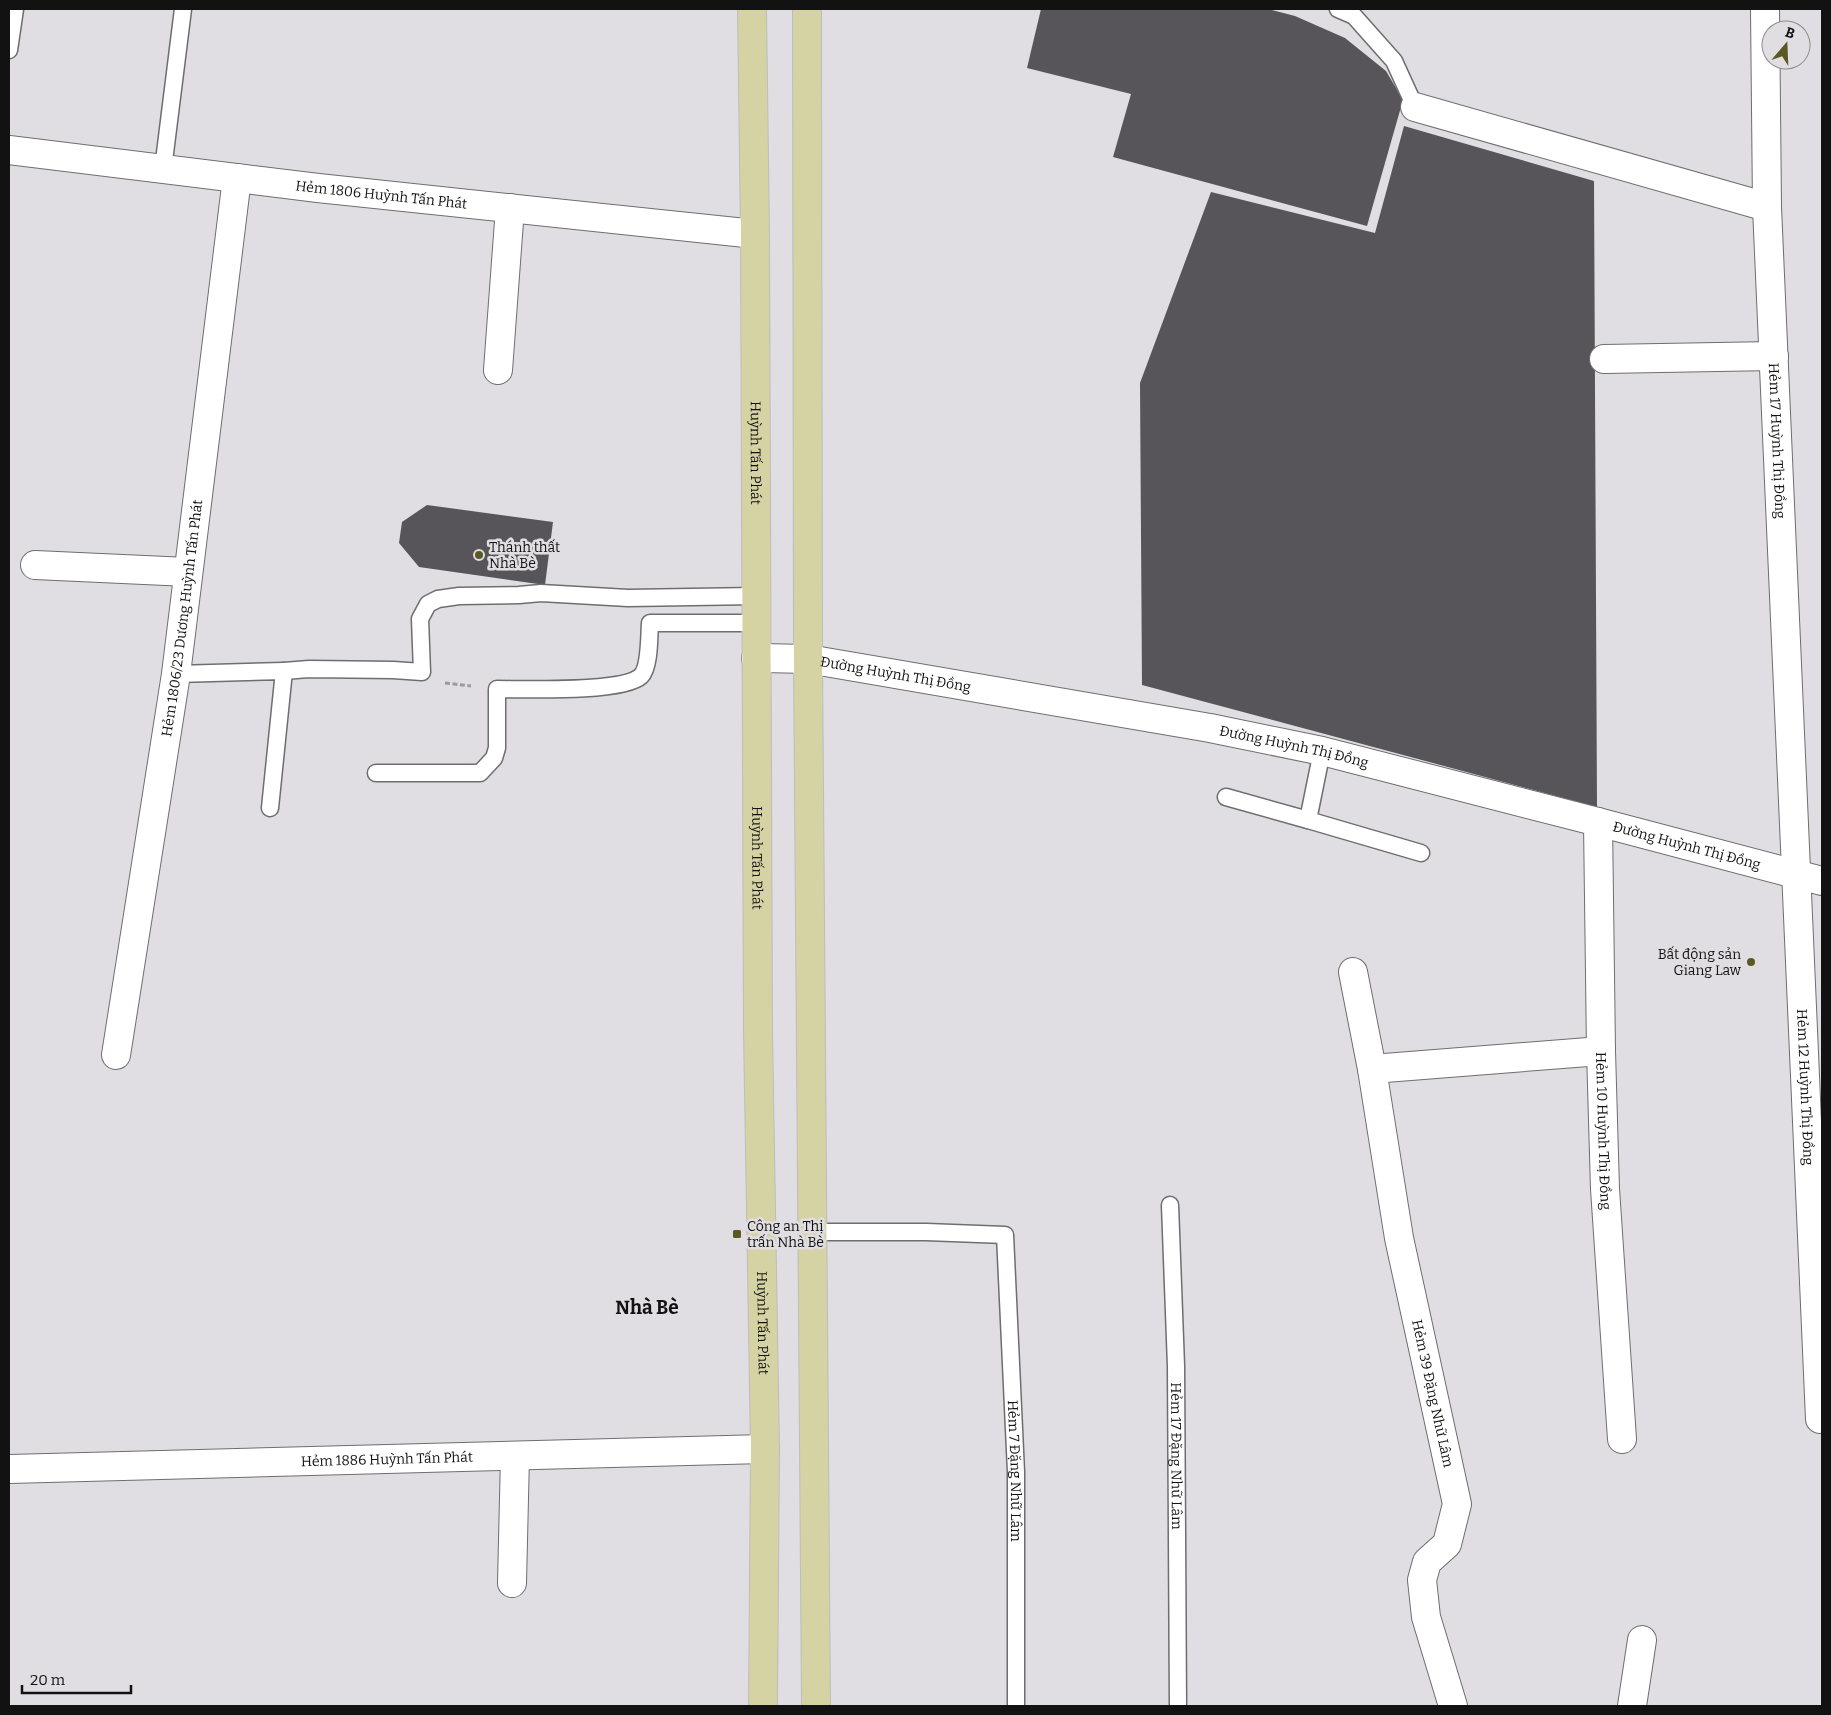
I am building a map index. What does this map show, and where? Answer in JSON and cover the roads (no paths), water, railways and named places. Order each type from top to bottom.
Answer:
[{"type":"main road","name":"Huỳnh Tấn Phát","points":[[752,9],[755,234],[758,1030],[765,1449],[763,1706]]},
{"type":"main road","points":[[807,9],[808,659],[816,1706]]},
{"type":"street","name":"Hẻm 17 Huỳnh Thị Đồng","points":[[1765,9],[1767,207],[1796,874]]},
{"type":"street","points":[[1414,107],[1767,207]]},
{"type":"street","name":"Hẻm 1806 Huỳnh Tấn Phát","points":[[9,150],[237,178],[755,234]]},
{"type":"street","name":"Hẻm 1806/23 Dương Huỳnh Tấn Phát","points":[[116,1055],[176,674],[237,178]]},
{"type":"street","points":[[498,370],[510,208]]},
{"type":"street","points":[[1604,359],[1774,356]]},
{"type":"street","points":[[35,565],[188,572]]},
{"type":"street","name":"Đường Huỳnh Thị Đồng","points":[[756,658],[808,659],[1210,728],[1322,752],[1822,881]]},
{"type":"street","name":"Hẻm 10 Huỳnh Thị Đồng","points":[[1598,822],[1605,1189],[1622,1440]]},
{"type":"street","name":"Hẻm 12 Huỳnh Thị Đồng","points":[[1796,874],[1814,1102],[1820,1419]]},
{"type":"street","name":"Hẻm 39 Đặng Nhữ Lâm","points":[[1353,972],[1372,1069],[1399,1238],[1457,1504],[1447,1544],[1428,1562],[1422,1580],[1426,1617],[1452,1706]]},
{"type":"street","points":[[1372,1069],[1601,1051]]},
{"type":"street","name":"Hẻm 1886 Huỳnh Tấn Phát","points":[[9,1469],[765,1449]]},
{"type":"street","points":[[512,1584],[515,1456]]},
{"type":"street","points":[[1632,1706],[1642,1640]]},
{"type":"lane","points":[[9,50],[15,9]]},
{"type":"lane","points":[[163,169],[183,9]]},
{"type":"lane","points":[[1338,9],[1354,16],[1394,61],[1414,107]]},
{"type":"lane","points":[[176,674],[309,669],[422,672],[420,619],[428,604],[438,599],[459,596],[541,593],[628,598],[756,596]]},
{"type":"lane","points":[[376,773],[480,773],[494,758],[497,748],[497,689],[603,688],[623,685],[640,676],[646,667],[650,623],[756,623]]},
{"type":"lane","points":[[270,808],[284,671]]},
{"type":"lane","points":[[1308,820],[1322,752]]},
{"type":"lane","points":[[1226,798],[1421,853]]},
{"type":"lane","name":"Hẻm 17 Đặng Nhữ Lâm","points":[[1170,1205],[1176,1366],[1178,1706]]},
{"type":"lane","name":"Hẻm 7 Đặng Nhữ Lâm","points":[[812,1232],[926,1232],[1005,1235],[1016,1472],[1016,1706]]},
{"type":"place","name":"Thánh thất Nhà Bè","points":[[479,555]]},
{"type":"place","name":"Bất động sản Giang Law","points":[[1751,962]]},
{"type":"place","name":"Công an Thị trấn Nhà Bè","points":[[737,1234]]},
{"type":"district","name":"Nhà Bè","points":[[647,1307]]}]
